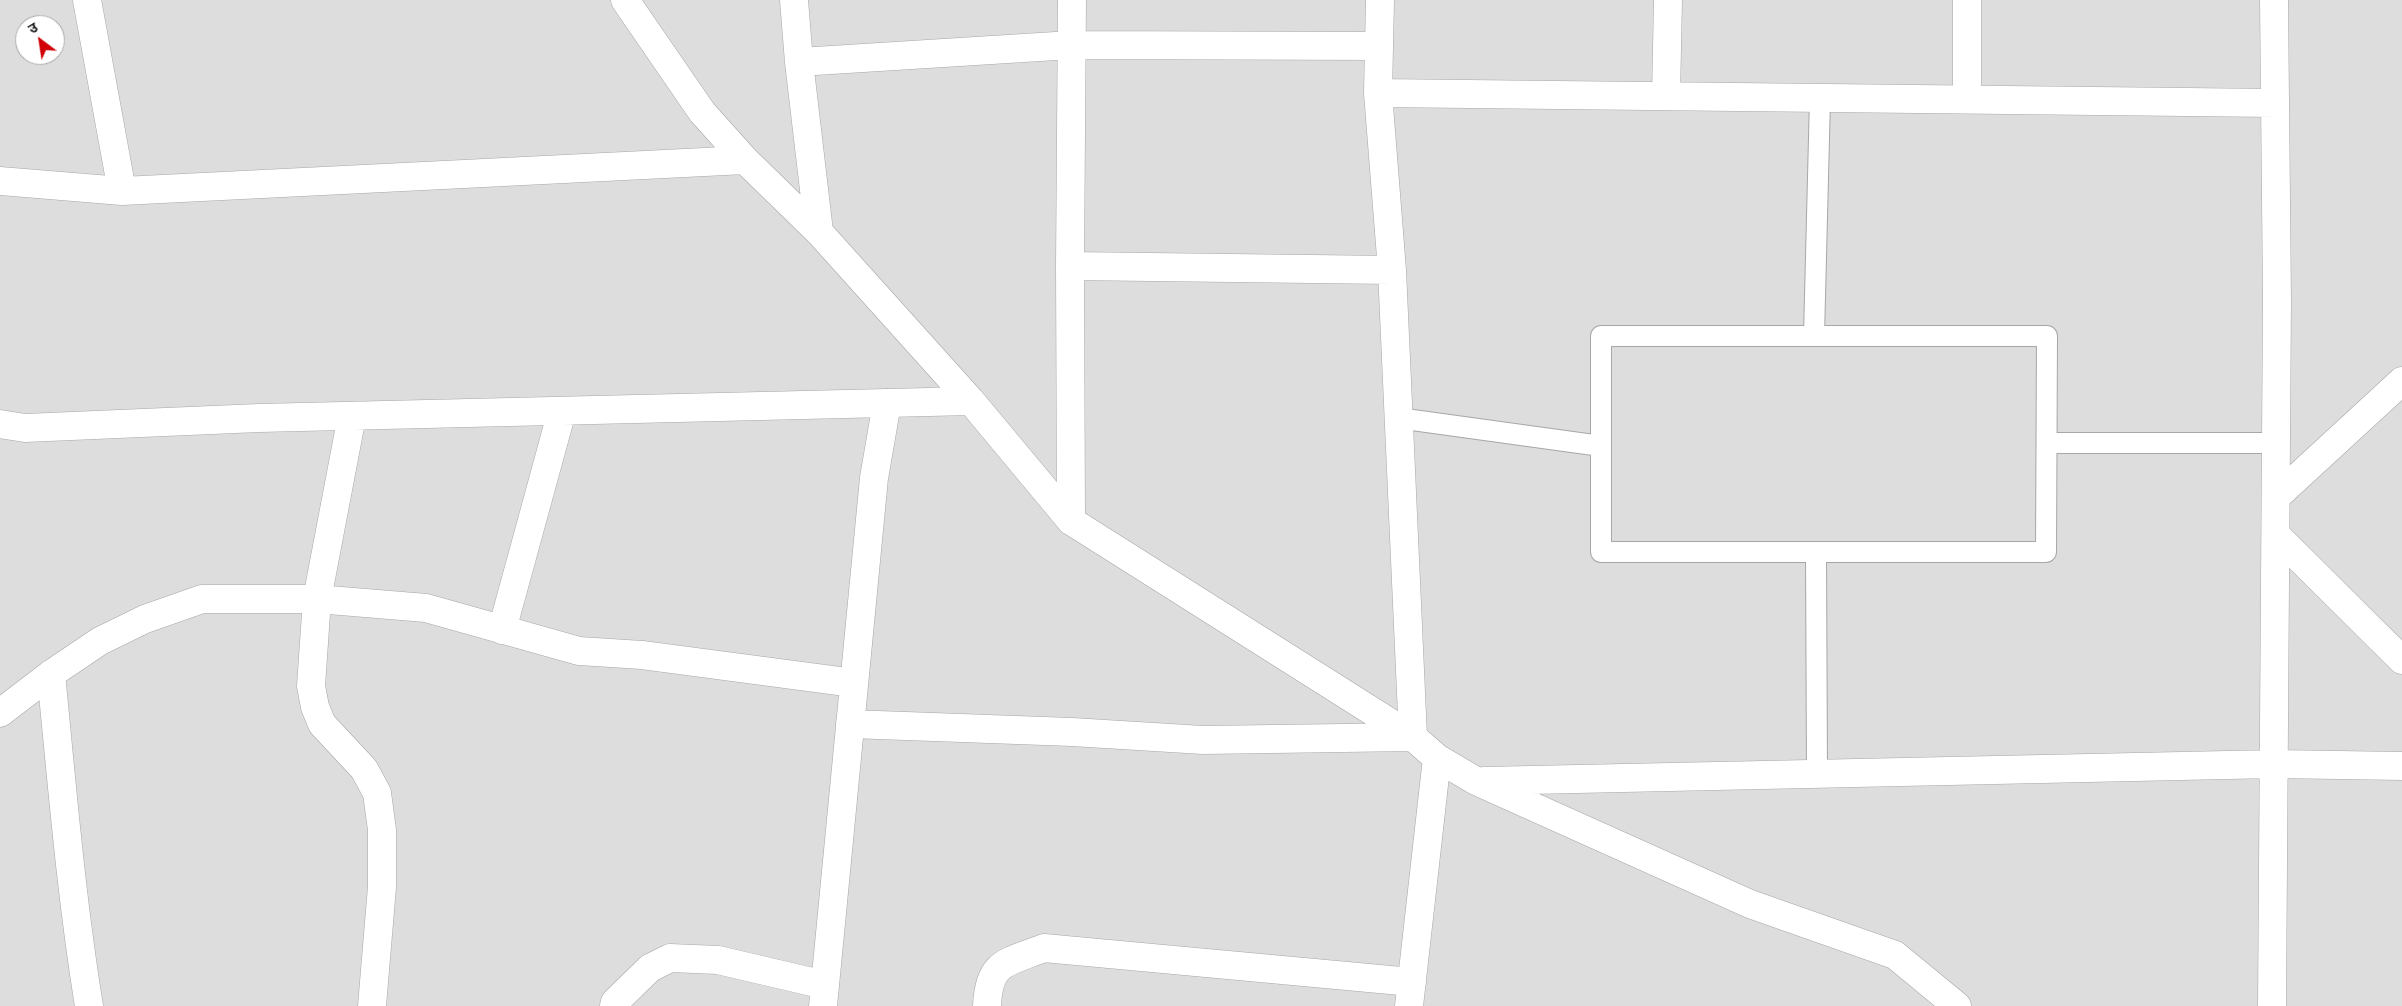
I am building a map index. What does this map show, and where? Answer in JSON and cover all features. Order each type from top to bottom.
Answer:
[{"type":"street","points":[[87,0],[122,191]]},
{"type":"street","points":[[625,0],[702,112],[745,160],[819,232],[971,401],[1072,521],[1413,737],[1437,758],[1476,781],[1750,904],[1895,955],[1957,1006]]},
{"type":"street","points":[[794,0],[799,62],[819,232]]},
{"type":"street","points":[[1072,0],[1070,266],[1072,521]]},
{"type":"street","points":[[1380,0],[1378,93],[1392,270],[1413,737]]},
{"type":"street","points":[[1666,96],[1668,0]]},
{"type":"street","points":[[1966,0],[1967,99]]},
{"type":"street","points":[[2272,1006],[2277,299],[2274,0]]},
{"type":"street","points":[[799,62],[1072,45],[1379,46]]},
{"type":"street","points":[[1378,93],[2274,103]]},
{"type":"street","points":[[0,181],[122,191],[745,160]]},
{"type":"street","points":[[1070,266],[1392,270]]},
{"type":"street","points":[[2276,497],[2402,381]]},
{"type":"street","points":[[0,424],[24,428],[352,416],[971,401]]},
{"type":"street","points":[[614,1006],[615,1002],[650,968],[670,958],[718,960],[824,995],[874,478],[887,403]]},
{"type":"street","points":[[502,630],[562,411]]},
{"type":"street","points":[[352,416],[317,599],[311,686],[315,707],[322,724],[364,769],[377,793],[381,821],[382,887],[372,1006]]},
{"type":"street","points":[[2276,535],[2402,660]]},
{"type":"street","points":[[0,712],[100,641],[145,619],[202,599],[317,599],[426,608],[579,651],[642,655],[854,683]]},
{"type":"street","points":[[51,674],[67,837],[81,959],[89,1006]]},
{"type":"street","points":[[850,724],[1072,732],[1203,740],[1413,737]]},
{"type":"street","points":[[987,1006],[988,984],[997,968],[1044,948],[1410,994],[1437,758]]},
{"type":"street","points":[[1476,781],[2274,764],[2402,766]]},
{"type":"lane","points":[[1814,336],[1820,98]]},
{"type":"lane","points":[[1601,336],[1814,336],[2047,336],[2046,552],[1601,552],[1601,336]]},
{"type":"lane","points":[[1398,418],[1601,446]]},
{"type":"lane","points":[[2047,444],[2276,443]]},
{"type":"lane","points":[[1816,552],[1817,774]]},
{"type":"shaded area","points":[[0,0],[2402,0],[2402,1006],[0,1006]]}]
